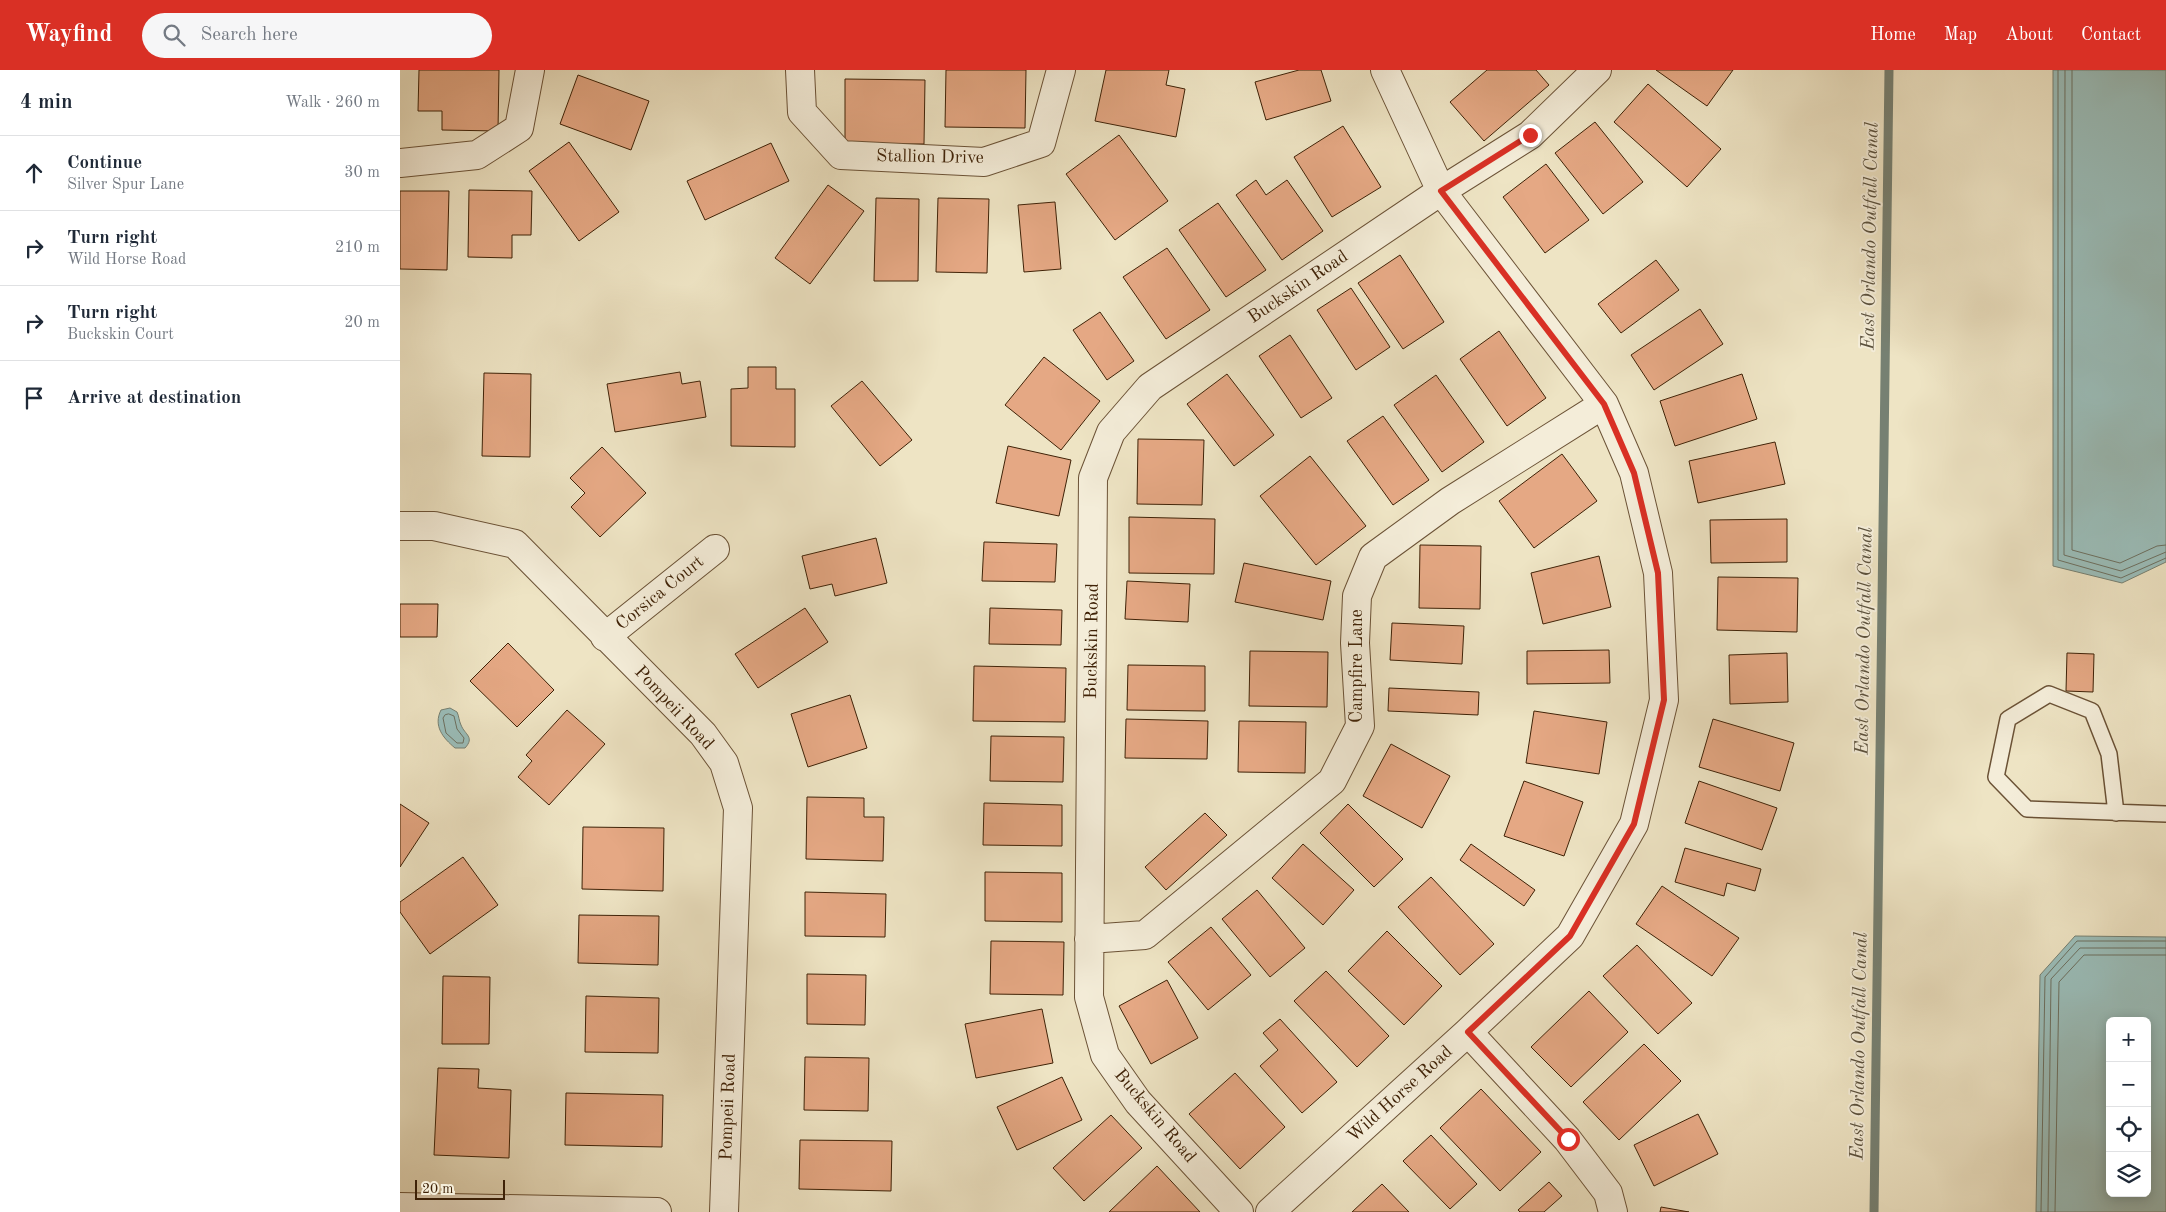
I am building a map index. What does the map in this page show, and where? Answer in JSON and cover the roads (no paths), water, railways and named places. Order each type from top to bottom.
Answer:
[{"type":"street","points":[[400,163],[477,155],[519,128],[530,70]]},
{"type":"street","name":"Stallion Drive","points":[[800,70],[802,112],[841,155],[984,162],[1041,144],[1061,70]]},
{"type":"street","name":"Wild Horse Road","points":[[1270,1212],[1468,1032],[1570,936],[1634,824],[1664,700],[1658,573],[1634,473],[1604,404],[1441,191],[1385,70]]},
{"type":"street","name":"Buckskin Road","points":[[1238,1212],[1138,1102],[1105,1055],[1089,997],[1093,478],[1111,432],[1150,387],[1441,191],[1530,135],[1597,70]]},
{"type":"street","name":"Campfire Lane","points":[[1089,939],[1145,936],[1332,781],[1360,726],[1355,644],[1357,596],[1373,557],[1450,501],[1604,404]]},
{"type":"street","name":"Pompeii Road","points":[[400,526],[434,526],[515,544],[703,734],[724,764],[738,808],[724,1212]]},
{"type":"street","name":"Corsica Court","points":[[605,637],[715,549]]},
{"type":"street","points":[[1468,1032],[1568,1139],[1608,1192],[1613,1212]]},
{"type":"street","points":[[400,1207],[657,1212]]},
{"type":"lane","points":[[2116,813],[2110,754],[2092,711],[2049,694],[2008,719],[1996,777],[2027,809],[2116,813],[2166,814]]},
{"type":"water","points":[[2053,70],[2166,70],[2166,562],[2122,583],[2053,566]]},
{"type":"water","points":[[450,708],[457,712],[461,725],[468,736],[469,741],[465,748],[455,748],[440,731],[438,721],[441,710]]},
{"type":"water","points":[[2075,936],[2166,937],[2166,1212],[2036,1212],[2040,975]]},
{"type":"waterway","name":"East Orlando Outfall Canal","points":[[1874,1212],[1889,70]]}]
